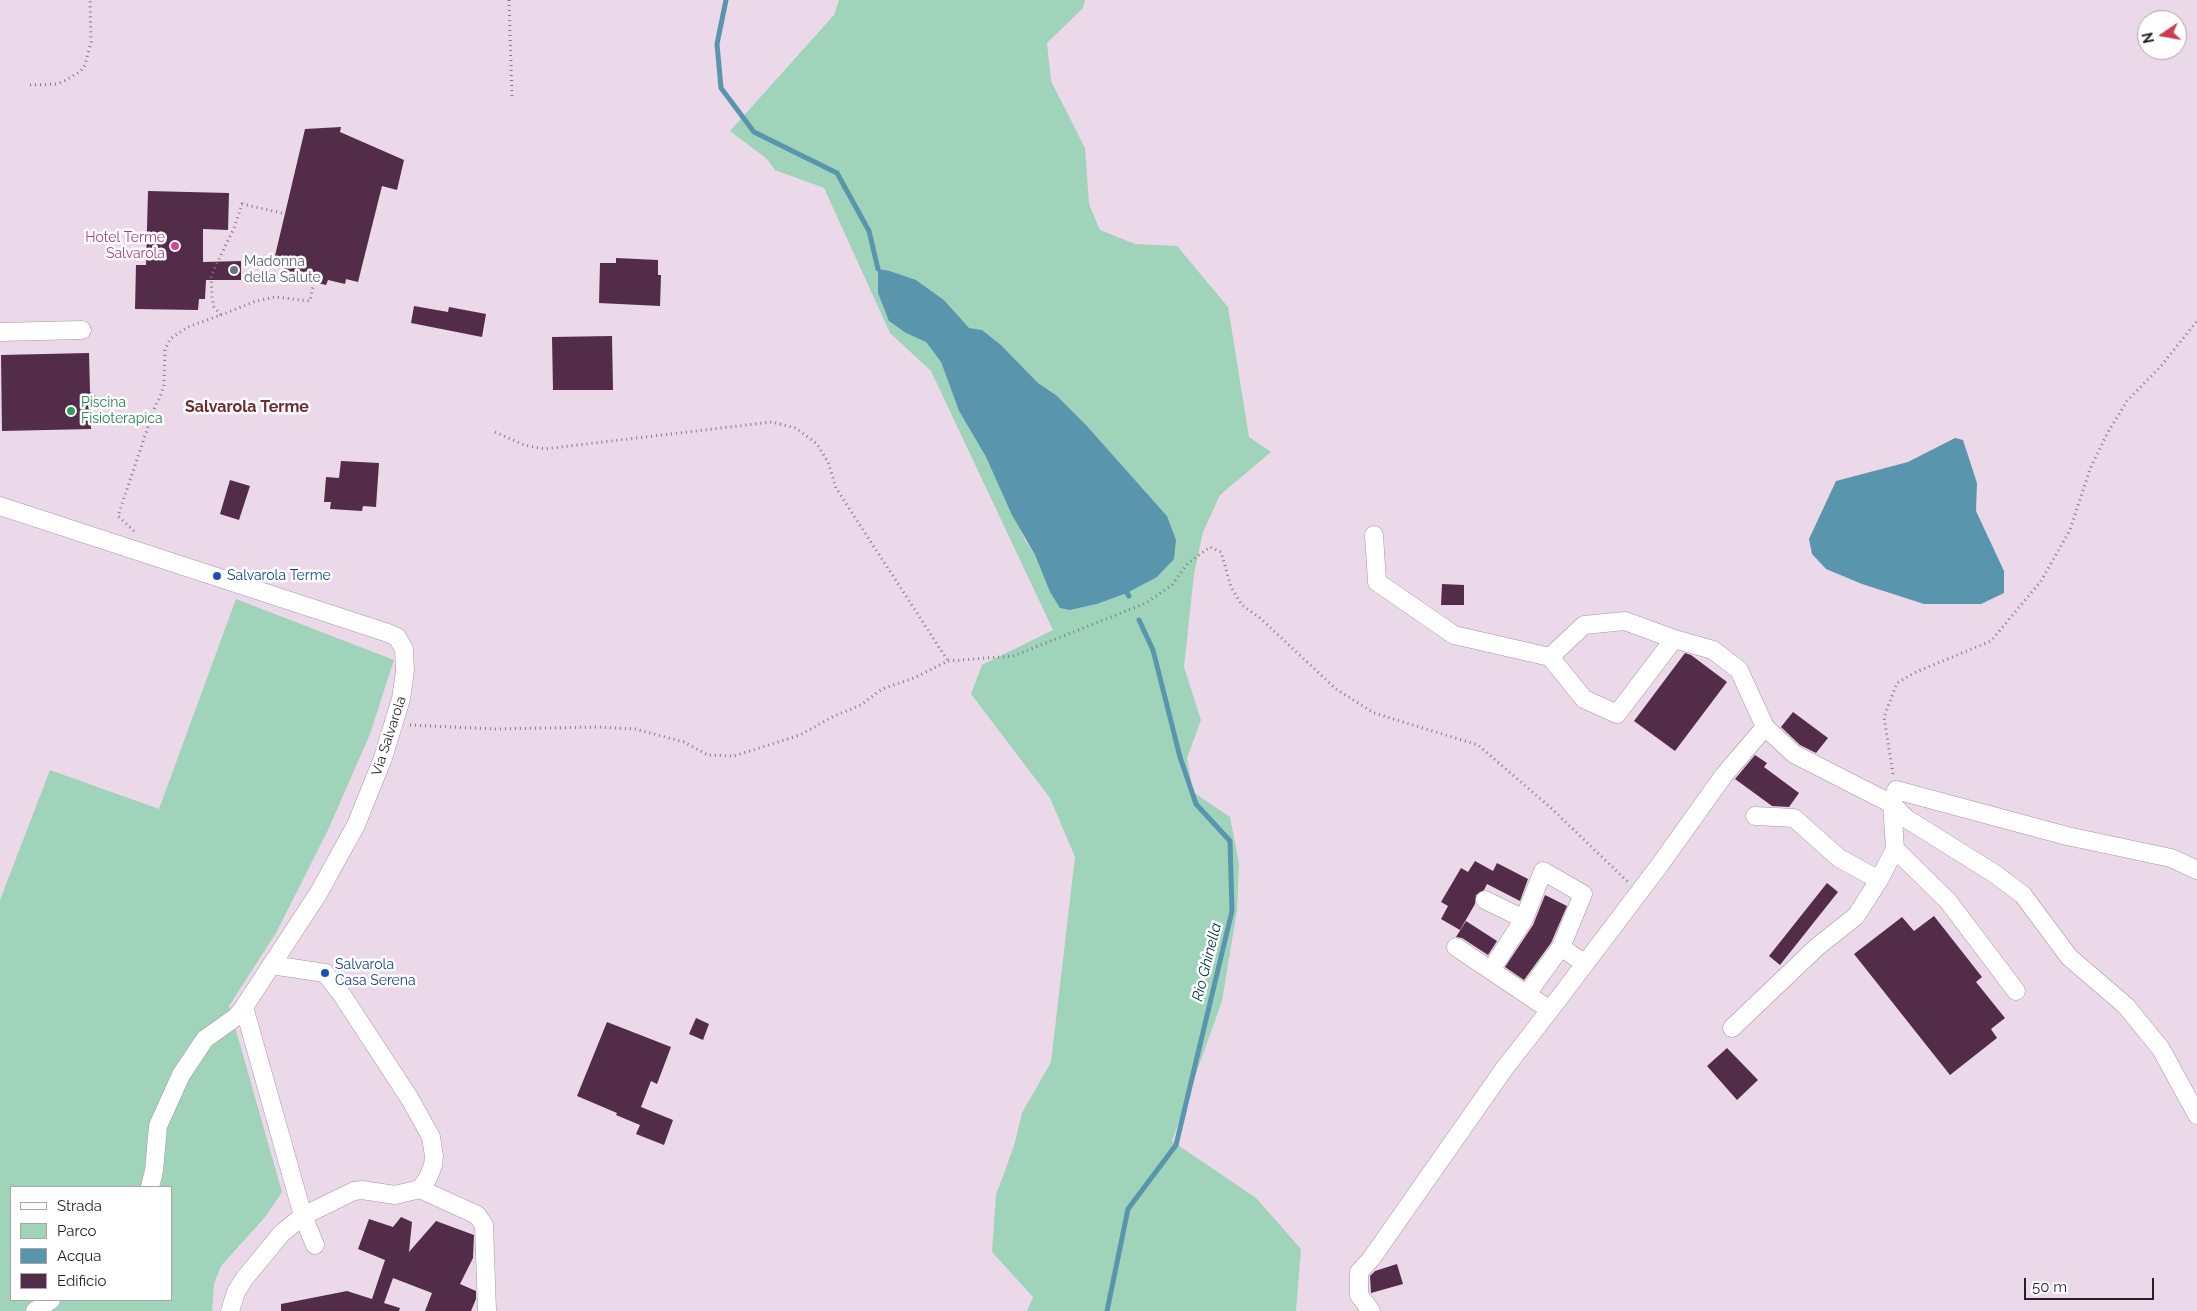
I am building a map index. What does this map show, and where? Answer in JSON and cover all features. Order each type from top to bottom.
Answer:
[{"type":"street","points":[[0,332],[82,330]]},
{"type":"street","name":"Via Salvarola","points":[[0,506],[388,633],[397,638],[404,649],[405,671],[401,699],[395,721],[369,796],[352,833],[318,894],[244,1006],[236,1017],[205,1039],[189,1061],[158,1126],[154,1171],[150,1186]]},
{"type":"street","points":[[1374,534],[1377,582],[1454,635],[1550,657],[1584,699],[1617,714],[1674,639]]},
{"type":"street","points":[[1550,657],[1584,625],[1625,622],[1713,650],[1739,670],[1765,727],[1794,754],[1894,797],[2171,858],[2197,870]]},
{"type":"street","points":[[1371,1311],[1360,1296],[1359,1272],[1371,1259],[1504,1069],[1639,893],[1724,775],[1765,727]]},
{"type":"street","points":[[1732,1028],[1818,947],[1856,916],[1879,880],[1895,849],[1894,797]]},
{"type":"street","points":[[1894,797],[1908,819],[1995,874],[2023,895],[2069,957],[2126,1006],[2162,1049],[2197,1115]]},
{"type":"street","points":[[1755,816],[1794,818],[1839,858],[1879,880]]},
{"type":"street","points":[[1895,849],[1948,901],[2016,991]]},
{"type":"street","points":[[1490,970],[1524,919],[1543,871],[1583,894],[1561,947],[1527,994]]},
{"type":"street","points":[[1485,900],[1524,919]]},
{"type":"street","points":[[1456,947],[1550,1010]]},
{"type":"street","points":[[1561,947],[1585,964]]},
{"type":"street","points":[[271,965],[325,973],[342,995],[410,1098],[430,1138],[434,1156],[433,1165],[428,1178],[420,1189]]},
{"type":"street","points":[[244,1006],[303,1216],[315,1245]]},
{"type":"street","points":[[230,1311],[236,1292],[244,1279],[282,1233],[303,1216],[354,1191],[362,1190],[396,1195],[420,1189],[477,1215],[484,1225],[486,1311]]},
{"type":"street","points":[[34,1311],[49,1301]]},
{"type":"path","points":[[30,85],[57,84],[81,71],[85,65],[91,42],[90,0]]},
{"type":"path","points":[[510,0],[512,97]]},
{"type":"path","points":[[221,315],[214,307],[211,276],[214,265],[234,228],[242,204],[286,214]]},
{"type":"path","points":[[143,553],[146,542],[118,516],[164,385],[165,350],[170,339],[178,333],[266,298],[285,296],[310,301],[314,282]]},
{"type":"path","points":[[1894,797],[1884,716],[1897,683],[1916,672],[1991,641],[2041,581],[2070,530],[2090,469],[2108,432],[2127,401],[2161,366],[2197,321]]},
{"type":"path","points":[[90,393],[122,419]]},
{"type":"path","points":[[495,432],[524,445],[544,449],[772,422],[796,428],[817,444],[828,462],[836,488],[948,661]]},
{"type":"path","points":[[395,721],[408,725],[494,728],[582,727],[635,730],[684,742],[708,755],[734,756],[800,735],[832,717],[861,705],[882,689],[914,678],[948,661],[1013,656],[1146,602],[1172,585],[1188,563],[1210,548],[1221,552],[1231,588],[1242,605],[1260,618],[1336,689],[1374,713],[1478,744],[1551,808],[1639,893]]},
{"type":"green space","points":[[839,0],[1085,0],[1083,8],[1047,43],[1051,81],[1085,148],[1089,204],[1100,230],[1135,244],[1177,246],[1228,307],[1249,437],[1271,452],[1220,495],[1203,532],[1194,574],[1184,667],[1201,720],[1187,758],[1193,792],[1230,817],[1239,864],[1237,910],[1222,1001],[1172,1141],[1256,1198],[1301,1249],[1296,1311],[1027,1311],[1033,1297],[992,1252],[996,1195],[1014,1146],[1022,1113],[1051,1062],[1075,857],[1050,798],[971,694],[982,665],[1053,630],[931,371],[890,333],[824,188],[775,170],[767,159],[730,131],[834,15]],"holes":[[[890,271],[916,280],[944,300],[969,329],[982,330],[1001,345],[1038,383],[1056,395],[1087,426],[1167,516],[1127,593],[1097,604],[1070,610],[1050,592],[1035,555],[1025,540],[986,457],[959,411],[941,362],[926,342]]]},
{"type":"green space","points":[[236,599],[394,660],[370,734],[328,830],[276,933],[229,1006],[282,1192],[266,1216],[221,1266],[214,1284],[212,1311],[0,1311],[0,900],[50,770],[159,809]]},
{"type":"water","points":[[878,269],[916,280],[944,300],[969,328],[982,330],[1001,345],[1038,383],[1056,395],[1087,426],[1167,516],[1176,540],[1174,559],[1157,577],[1127,593],[1097,604],[1070,610],[1060,608],[1050,592],[1035,555],[1012,515],[986,457],[959,411],[941,362],[926,342],[906,333],[889,321],[878,293]]},
{"type":"water","points":[[1955,438],[1963,440],[1977,483],[1976,511],[2004,571],[2004,593],[1981,604],[1924,604],[1862,584],[1826,569],[1812,554],[1809,539],[1836,481],[1908,462]]},
{"type":"building","points":[[341,127],[340,132],[404,160],[397,190],[382,186],[358,282],[346,279],[345,284],[328,280],[326,285],[297,278],[298,274],[284,270],[286,263],[274,260],[305,129]]},
{"type":"building","name":"Hotel Terme Salvarola","points":[[148,191],[229,193],[228,230],[203,229],[203,262],[241,261],[241,280],[206,280],[205,299],[199,299],[198,310],[135,309],[136,265],[146,265]]},
{"type":"building","points":[[616,258],[658,260],[658,275],[661,275],[660,306],[599,303],[600,263],[616,263]]},
{"type":"building","points":[[414,306],[448,312],[449,307],[486,314],[482,337],[411,323]]},
{"type":"building","points":[[612,336],[613,390],[553,390],[552,337]]},
{"type":"building","points":[[89,353],[91,429],[2,431],[1,355]]},
{"type":"building","points":[[341,461],[379,463],[376,507],[363,506],[362,511],[330,509],[331,502],[324,502],[326,477],[339,478]]},
{"type":"building","points":[[230,480],[250,486],[239,520],[220,514]]},
{"type":"building","points":[[1442,584],[1464,585],[1464,605],[1441,605]]},
{"type":"building","points":[[1685,653],[1691,655],[1727,682],[1675,751],[1634,721]]},
{"type":"building","points":[[1793,712],[1828,738],[1816,753],[1800,745],[1781,727]]},
{"type":"building","points":[[1755,755],[1767,763],[1764,767],[1799,793],[1789,807],[1772,806],[1735,779]]},
{"type":"building","points":[[1475,861],[1493,871],[1497,863],[1528,879],[1520,901],[1487,884],[1484,890],[1476,895],[1475,904],[1460,930],[1441,919],[1448,906],[1441,902],[1461,868],[1468,872]]},
{"type":"building","points":[[1827,883],[1838,892],[1780,965],[1769,956]]},
{"type":"building","points":[[1545,895],[1567,906],[1551,943],[1524,980],[1505,967],[1533,925]]},
{"type":"building","points":[[1934,916],[1982,977],[1976,982],[2005,1018],[1991,1029],[1997,1038],[1950,1075],[1854,954],[1902,917],[1914,931]]},
{"type":"building","points":[[1466,921],[1497,941],[1488,955],[1462,938],[1456,937]]},
{"type":"building","points":[[696,1018],[709,1024],[703,1040],[689,1034]]},
{"type":"building","points":[[607,1022],[671,1047],[657,1084],[651,1081],[641,1107],[673,1120],[664,1145],[636,1134],[640,1125],[577,1096]]},
{"type":"building","points":[[1727,1048],[1758,1080],[1737,1100],[1707,1066]]},
{"type":"building","points":[[401,1217],[412,1222],[409,1252],[436,1221],[474,1235],[473,1258],[460,1284],[476,1291],[476,1299],[471,1311],[425,1311],[432,1293],[393,1278],[384,1303],[400,1308],[399,1311],[281,1311],[281,1304],[347,1291],[372,1299],[385,1260],[358,1249],[369,1219],[393,1227]]},
{"type":"building","points":[[1397,1264],[1403,1284],[1371,1293],[1370,1276],[1375,1271]]},
{"type":"waterway","points":[[726,0],[717,44],[721,88],[754,132],[837,173],[869,231],[878,269]]},
{"type":"waterway","name":"Rio Ghinella","points":[[1107,1311],[1128,1209],[1176,1145],[1232,911],[1230,841],[1196,804],[1180,757],[1153,650],[1139,620]]},
{"type":"place","name":"Hotel Terme Salvarola","points":[[175,246]]},
{"type":"place","name":"Madonna della Salute","points":[[234,270]]},
{"type":"place","name":"Piscina Fisioterapica","points":[[71,411]]},
{"type":"place","name":"Salvarola Terme","points":[[217,576]]},
{"type":"place","name":"Salvarola Casa Serena","points":[[325,973]]},
{"type":"district","name":"Salvarola Terme","points":[[247,407]]}]
